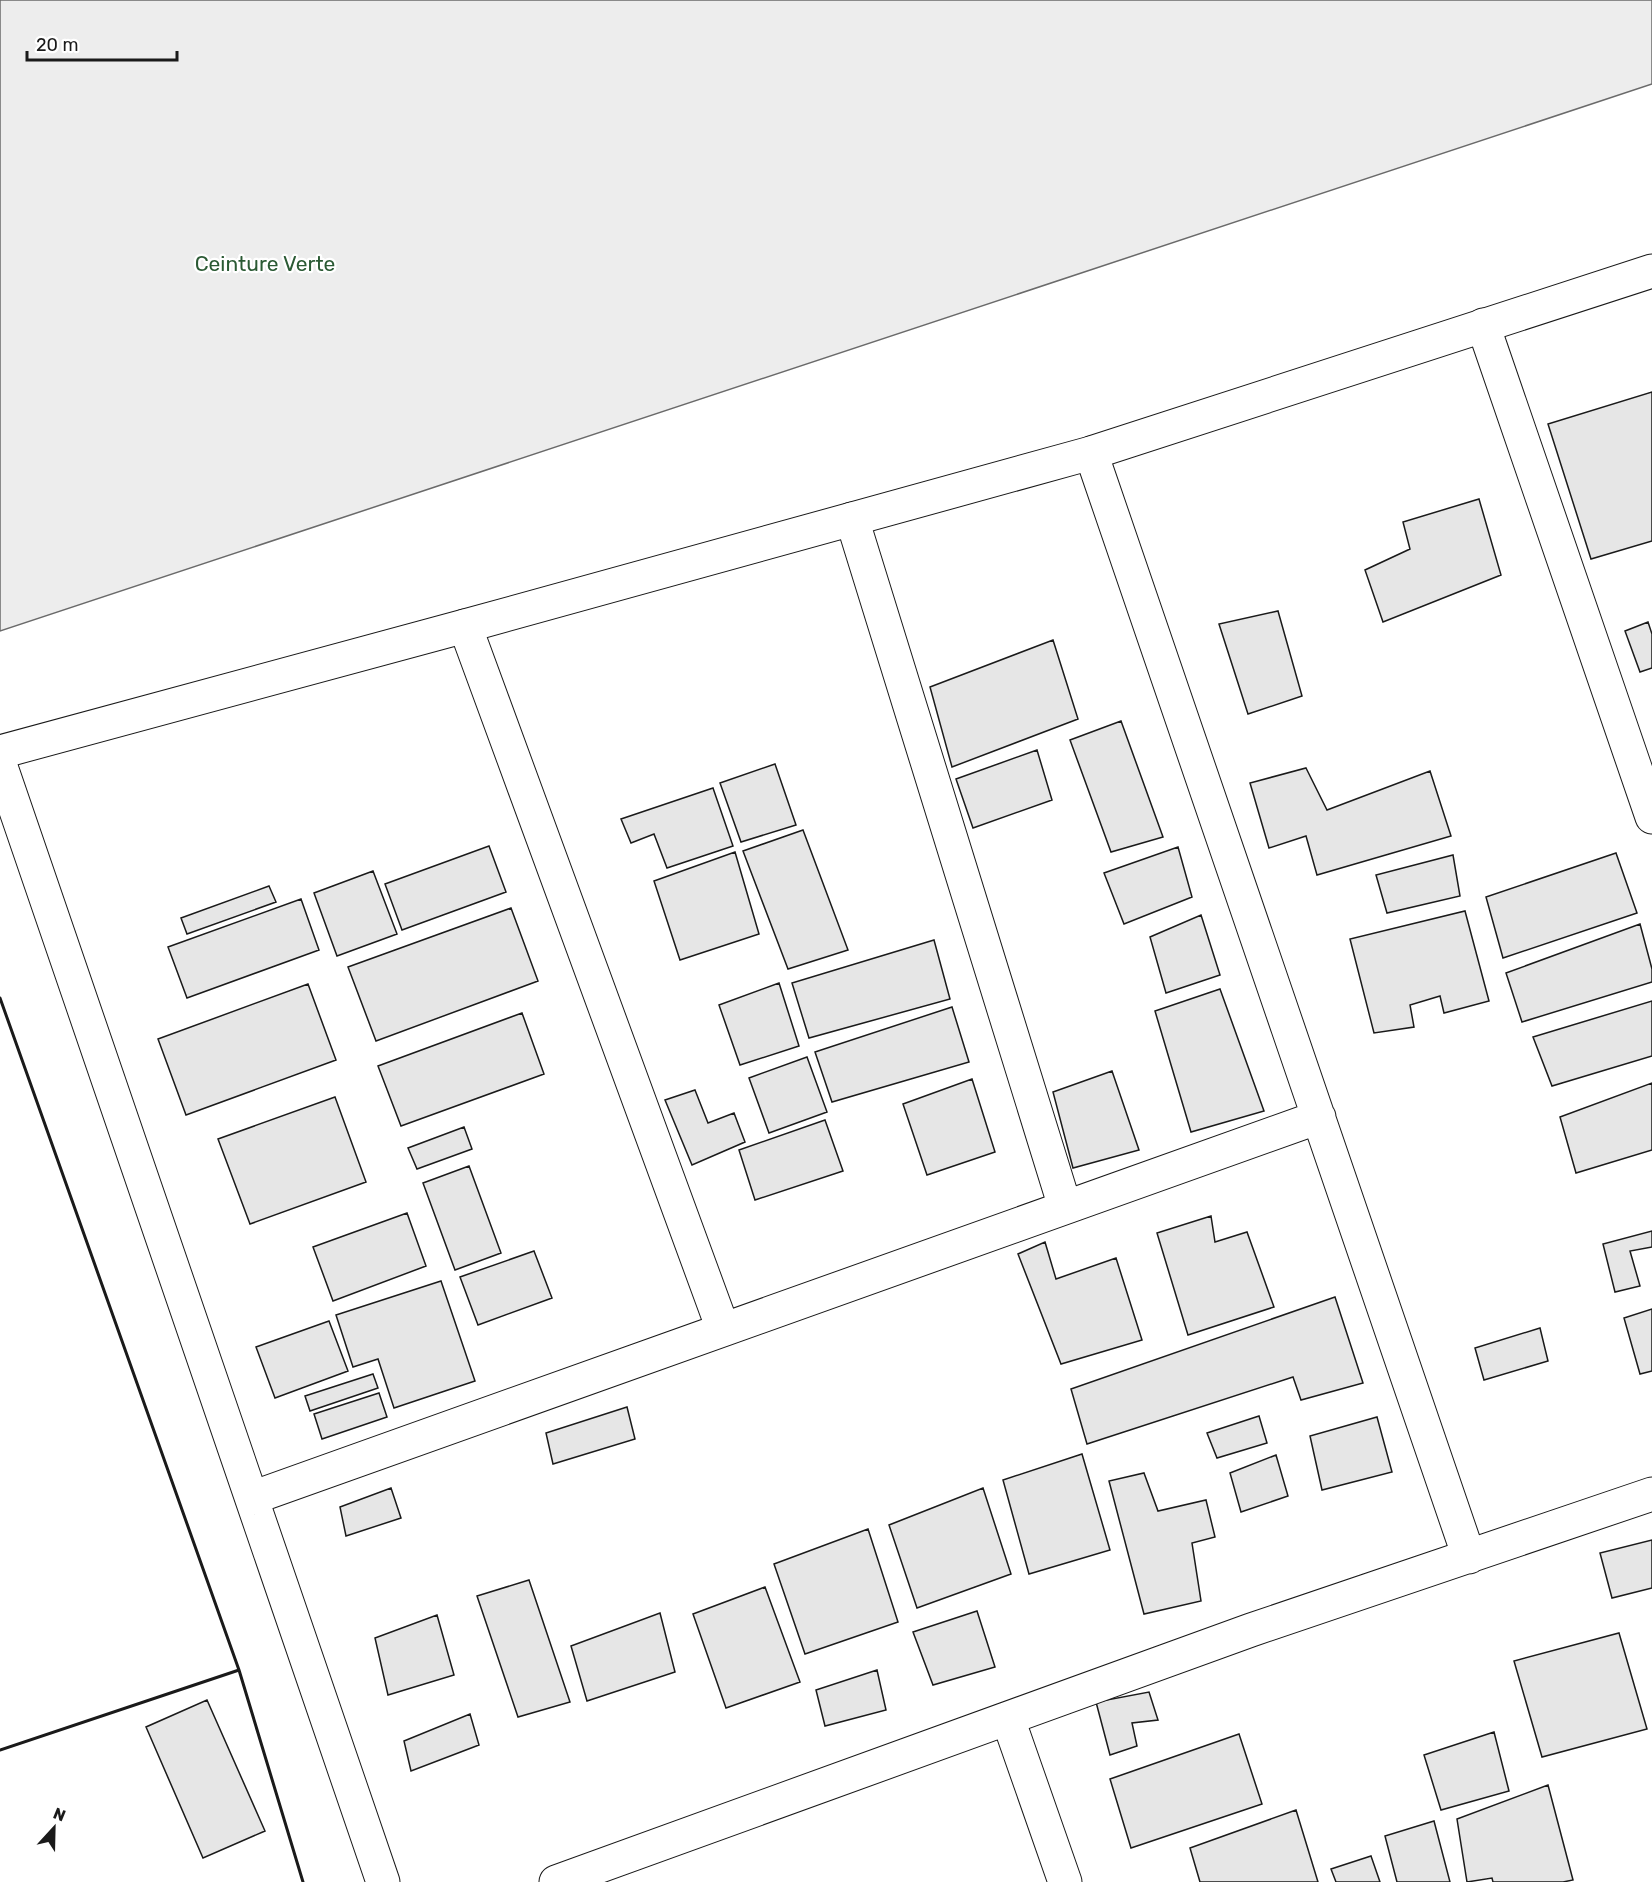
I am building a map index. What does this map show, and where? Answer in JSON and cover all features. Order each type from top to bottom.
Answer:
[{"type":"street","points":[[0,752],[1090,453],[1652,271]]},
{"type":"street","points":[[1483,326],[1652,817]]},
{"type":"street","points":[[1090,453],[1468,1557]]},
{"type":"street","points":[[852,519],[1065,1207]]},
{"type":"street","points":[[465,626],[723,1329]]},
{"type":"street","points":[[0,764],[383,1882]]},
{"type":"street","points":[[252,1498],[1319,1117]]},
{"type":"street","points":[[556,1882],[1251,1630],[1652,1494]]},
{"type":"street","points":[[1008,1719],[1065,1882]]},
{"type":"shaded area","name":"Ceinture Verte","points":[[0,0],[1652,0],[1652,84],[0,631]]},
{"type":"building","points":[[1652,392],[1652,541],[1591,559],[1548,424]]},
{"type":"building","points":[[1479,499],[1501,575],[1383,622],[1365,570],[1410,549],[1403,522]]},
{"type":"building","points":[[1278,611],[1302,696],[1248,714],[1219,624]]},
{"type":"building","points":[[1648,622],[1652,634],[1652,668],[1640,672],[1625,631]]},
{"type":"building","points":[[1053,640],[1078,719],[952,767],[930,687]]},
{"type":"building","points":[[1121,721],[1163,837],[1111,852],[1070,740]]},
{"type":"building","points":[[1037,750],[1052,800],[973,828],[956,779]]},
{"type":"building","points":[[775,764],[796,825],[741,842],[720,783]]},
{"type":"building","points":[[1306,768],[1327,810],[1430,771],[1451,836],[1317,875],[1306,836],[1269,848],[1250,783]]},
{"type":"building","points":[[713,788],[733,846],[667,868],[654,834],[631,843],[621,819]]},
{"type":"building","points":[[803,830],[848,950],[788,969],[743,851]]},
{"type":"building","points":[[489,846],[506,892],[402,930],[385,884]]},
{"type":"building","points":[[1178,847],[1192,897],[1124,924],[1104,873]]},
{"type":"building","points":[[735,852],[759,934],[680,960],[654,881]]},
{"type":"building","points":[[1616,853],[1637,913],[1503,958],[1486,897]]},
{"type":"building","points":[[1453,855],[1460,896],[1387,913],[1376,875]]},
{"type":"building","points":[[373,871],[397,934],[337,956],[314,893]]},
{"type":"building","points":[[269,886],[276,902],[187,934],[181,918]]},
{"type":"building","points":[[301,899],[319,950],[187,998],[168,947]]},
{"type":"building","points":[[511,908],[538,981],[376,1041],[348,967]]},
{"type":"building","points":[[1465,911],[1489,1001],[1444,1013],[1440,996],[1410,1005],[1414,1027],[1374,1033],[1350,939]]},
{"type":"building","points":[[1201,915],[1220,975],[1166,993],[1150,937]]},
{"type":"building","points":[[1640,924],[1652,969],[1652,982],[1522,1022],[1506,973]]},
{"type":"building","points":[[934,940],[950,999],[809,1038],[792,983]]},
{"type":"building","points":[[779,983],[799,1046],[740,1065],[719,1005]]},
{"type":"building","points":[[308,984],[336,1060],[186,1115],[158,1039]]},
{"type":"building","points":[[1220,989],[1264,1111],[1191,1132],[1155,1011]]},
{"type":"building","points":[[1652,1001],[1652,1056],[1552,1086],[1533,1037]]},
{"type":"building","points":[[952,1007],[969,1062],[832,1102],[815,1052]]},
{"type":"building","points":[[522,1013],[544,1074],[401,1126],[378,1066]]},
{"type":"building","points":[[807,1057],[827,1112],[769,1133],[749,1078]]},
{"type":"building","points":[[1112,1071],[1139,1150],[1073,1168],[1053,1092]]},
{"type":"building","points":[[972,1079],[995,1152],[927,1175],[903,1104]]},
{"type":"building","points":[[1652,1083],[1652,1150],[1576,1173],[1560,1117]]},
{"type":"building","points":[[695,1090],[708,1123],[734,1113],[745,1142],[692,1165],[665,1100]]},
{"type":"building","points":[[335,1097],[366,1182],[250,1224],[218,1139]]},
{"type":"building","points":[[825,1120],[843,1171],[755,1200],[739,1150]]},
{"type":"building","points":[[464,1127],[472,1149],[417,1169],[408,1148]]},
{"type":"building","points":[[469,1166],[501,1253],[455,1270],[423,1183]]},
{"type":"building","points":[[407,1213],[426,1266],[333,1301],[313,1247]]},
{"type":"building","points":[[1211,1216],[1215,1242],[1247,1232],[1274,1307],[1188,1335],[1157,1233]]},
{"type":"building","points":[[1652,1231],[1652,1247],[1630,1251],[1640,1286],[1615,1292],[1603,1244]]},
{"type":"building","points":[[1045,1242],[1056,1279],[1116,1258],[1142,1340],[1061,1364],[1018,1254]]},
{"type":"building","points":[[534,1251],[552,1298],[478,1325],[460,1277]]},
{"type":"building","points":[[441,1281],[475,1381],[394,1408],[378,1359],[353,1367],[336,1315]]},
{"type":"building","points":[[1335,1297],[1363,1383],[1301,1400],[1293,1377],[1087,1444],[1071,1389]]},
{"type":"building","points":[[1652,1309],[1652,1371],[1640,1374],[1624,1318]]},
{"type":"building","points":[[329,1321],[348,1371],[275,1398],[256,1347]]},
{"type":"building","points":[[1540,1328],[1548,1361],[1484,1380],[1475,1348]]},
{"type":"building","points":[[373,1374],[378,1388],[310,1411],[305,1396]]},
{"type":"building","points":[[379,1393],[387,1417],[322,1439],[314,1414]]},
{"type":"building","points":[[627,1407],[635,1439],[553,1464],[546,1433]]},
{"type":"building","points":[[1259,1416],[1267,1443],[1217,1458],[1207,1433]]},
{"type":"building","points":[[1377,1417],[1392,1472],[1322,1490],[1310,1436]]},
{"type":"building","points":[[1082,1454],[1110,1550],[1029,1574],[1003,1480]]},
{"type":"building","points":[[1276,1455],[1288,1496],[1241,1512],[1230,1473]]},
{"type":"building","points":[[1144,1473],[1158,1511],[1206,1500],[1215,1537],[1192,1543],[1201,1601],[1144,1614],[1109,1481]]},
{"type":"building","points":[[391,1488],[401,1518],[346,1536],[340,1507]]},
{"type":"building","points":[[983,1488],[1011,1574],[917,1608],[889,1525]]},
{"type":"building","points":[[868,1529],[898,1622],[805,1654],[774,1564]]},
{"type":"building","points":[[1652,1540],[1652,1588],[1612,1598],[1600,1553]]},
{"type":"building","points":[[529,1580],[570,1702],[518,1717],[477,1596]]},
{"type":"building","points":[[765,1587],[800,1682],[726,1708],[693,1614]]},
{"type":"building","points":[[977,1611],[995,1667],[933,1685],[913,1632]]},
{"type":"building","points":[[660,1613],[675,1672],[587,1701],[571,1646]]},
{"type":"building","points":[[437,1615],[454,1675],[388,1695],[375,1638]]},
{"type":"building","points":[[1619,1633],[1647,1729],[1542,1757],[1514,1661]]},
{"type":"building","points":[[877,1670],[886,1710],[825,1726],[816,1690]]},
{"type":"building","points":[[1149,1692],[1158,1720],[1132,1723],[1137,1746],[1110,1755],[1096,1702]]},
{"type":"building","points":[[207,1700],[265,1831],[203,1858],[146,1727]]},
{"type":"building","points":[[470,1714],[479,1745],[411,1771],[404,1741]]},
{"type":"building","points":[[1494,1732],[1509,1791],[1441,1810],[1424,1755]]},
{"type":"building","points":[[1239,1734],[1262,1804],[1131,1848],[1110,1779]]},
{"type":"building","points":[[1548,1785],[1573,1880],[1493,1882],[1492,1878],[1467,1882],[1457,1819]]},
{"type":"building","points":[[1296,1810],[1318,1882],[1200,1882],[1190,1848]]},
{"type":"building","points":[[1434,1821],[1450,1882],[1397,1882],[1385,1836]]},
{"type":"building","points":[[1371,1856],[1380,1882],[1336,1882],[1331,1869]]},
{"type":"wall","points":[[0,998],[239,1670],[303,1882]]},
{"type":"wall","points":[[0,1750],[239,1670]]}]
